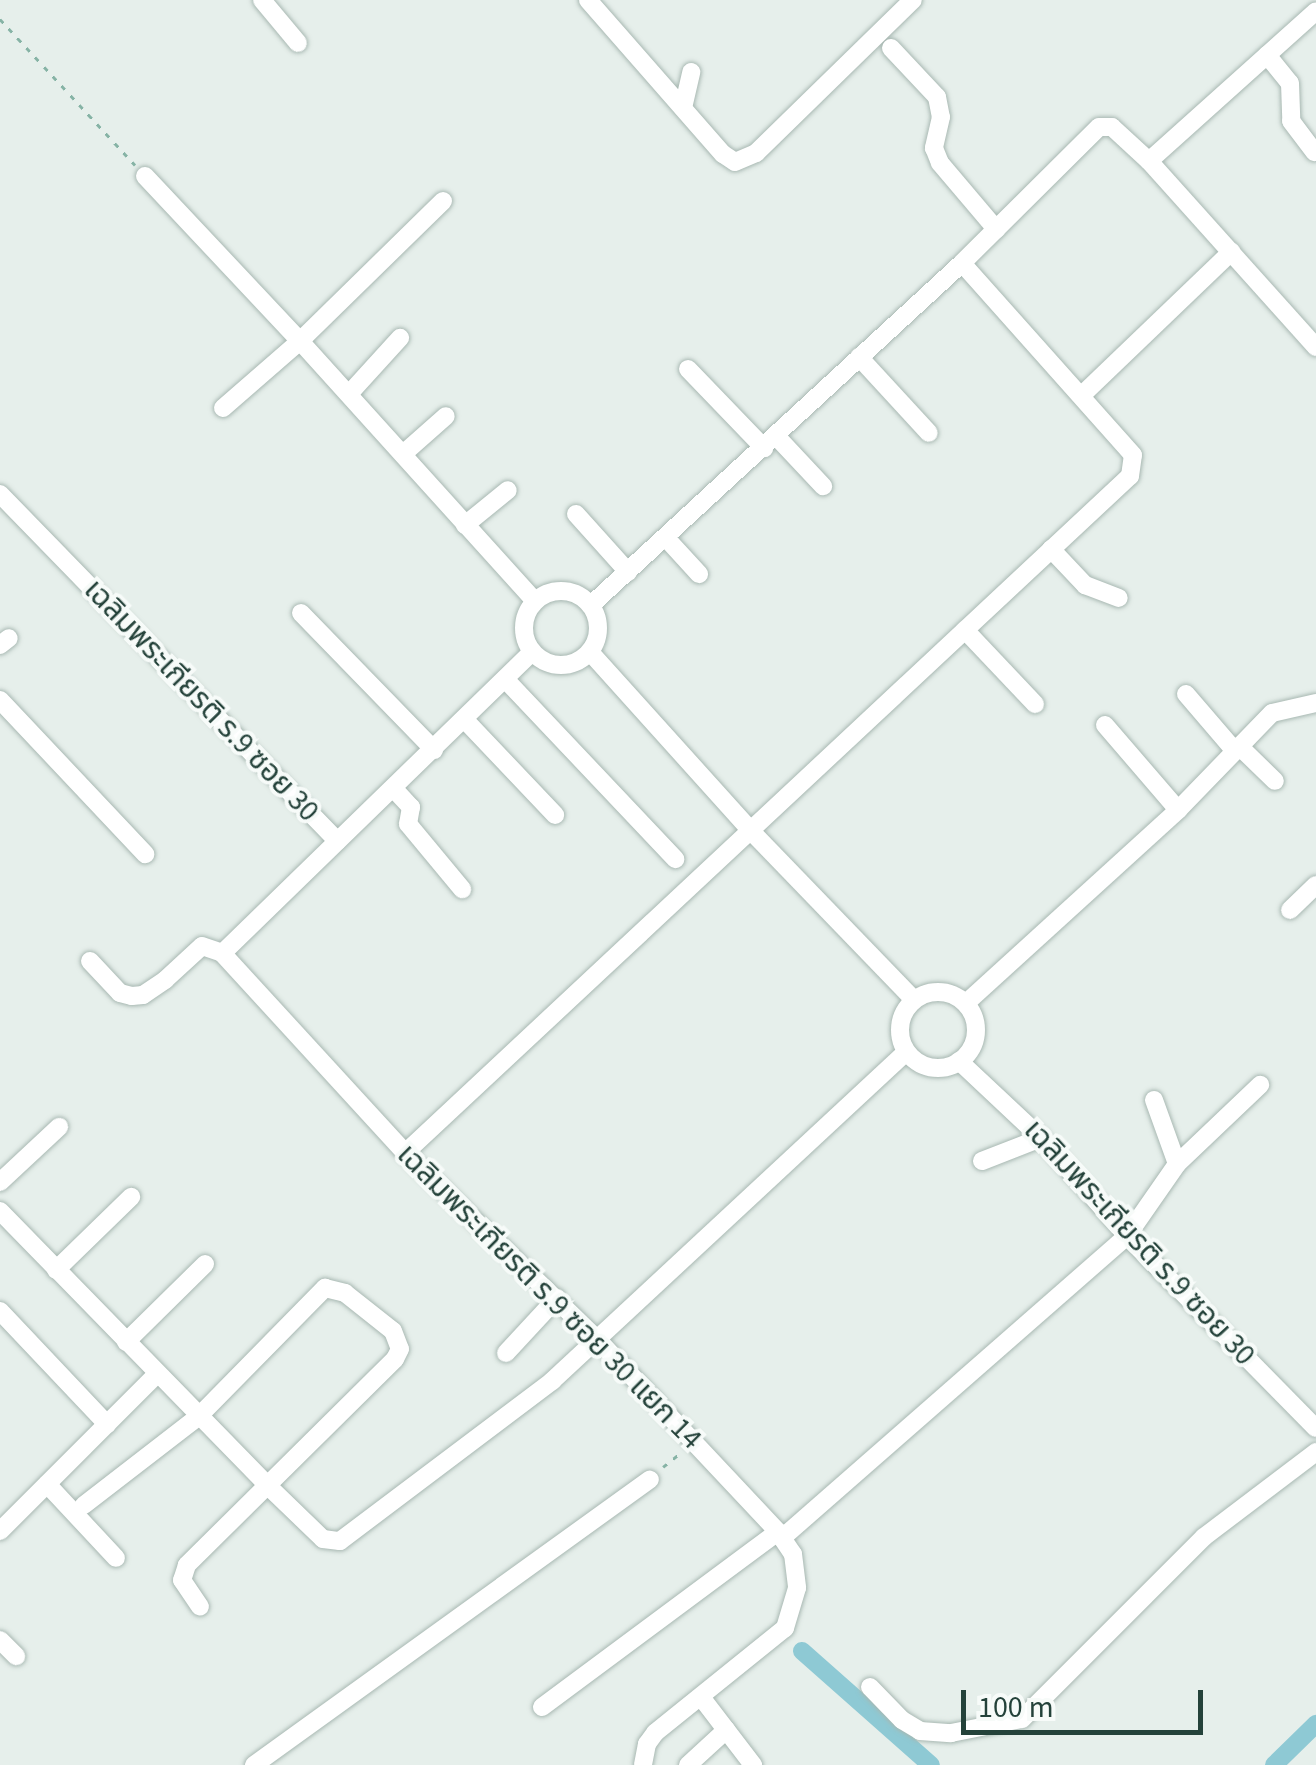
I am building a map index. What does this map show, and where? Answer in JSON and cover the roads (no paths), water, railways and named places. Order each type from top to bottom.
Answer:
[{"type":"street","points":[[262,0],[298,44]]},
{"type":"street","points":[[588,0],[722,154],[735,162],[744,161],[913,0]]},
{"type":"street","points":[[1149,161],[1316,11]]},
{"type":"street","points":[[891,48],[937,97],[941,117],[934,148],[940,162],[996,229]]},
{"type":"street","points":[[1267,55],[1290,83],[1291,121],[1314,152]]},
{"type":"street","points":[[683,108],[691,72]]},
{"type":"street","points":[[591,606],[962,263],[1099,126],[1112,127],[1149,161],[1316,347]]},
{"type":"street","points":[[145,176],[535,601]]},
{"type":"street","points":[[224,408],[300,341],[443,201]]},
{"type":"street","points":[[1082,395],[1231,252]]},
{"type":"street","points":[[406,1152],[1130,476],[1134,455],[962,263]]},
{"type":"street","points":[[349,394],[400,338]]},
{"type":"street","points":[[859,357],[928,432]]},
{"type":"street","points":[[688,369],[824,486]]},
{"type":"street","points":[[403,454],[446,416]]},
{"type":"street","points":[[465,525],[508,490]]},
{"type":"street","name":"เฉลิมพระเกียรติ ร.9 ซอย 30","points":[[0,494],[337,842],[532,652]]},
{"type":"street","points":[[576,514],[628,572]]},
{"type":"street","points":[[666,538],[700,574]]},
{"type":"street","points":[[1051,549],[1085,585],[1119,598]]},
{"type":"street","points":[[558,591],[570,592],[591,606],[599,629],[590,652],[561,666],[532,652],[524,626],[535,601],[558,591]]},
{"type":"street","points":[[301,613],[434,750]]},
{"type":"street","points":[[965,630],[1034,704]]},
{"type":"street","points":[[590,652],[750,830],[914,1000]]},
{"type":"street","points":[[505,679],[675,859]]},
{"type":"street","points":[[1186,694],[1274,781]]},
{"type":"street","points":[[0,700],[145,854]]},
{"type":"street","points":[[966,1003],[1178,810],[1272,713],[1316,703]]},
{"type":"street","points":[[465,720],[555,815]]},
{"type":"street","points":[[1105,725],[1178,810]]},
{"type":"street","points":[[394,790],[411,806],[408,824],[462,889]]},
{"type":"street","points":[[90,961],[120,993],[143,995],[202,946],[222,953],[337,842]]},
{"type":"street","points":[[1290,910],[1316,885]]},
{"type":"street","name":"เฉลิมพระเกียรติ ร.9 ซอย 30 แยก 14","points":[[222,953],[406,1152],[596,1338],[780,1535],[798,1566],[793,1610],[785,1628],[655,1733],[646,1744],[644,1765]]},
{"type":"street","points":[[946,992],[966,1003],[976,1024],[976,1036],[959,1062],[941,1068],[928,1067],[906,1052],[901,1019],[914,1000],[946,992]]},
{"type":"street","points":[[0,1211],[266,1484],[323,1539],[340,1540],[517,1412],[906,1052]]},
{"type":"street","name":"เฉลิมพระเกียรติ ร.9 ซอย 30","points":[[959,1062],[1041,1138],[1126,1236],[1316,1428]]},
{"type":"street","points":[[542,1707],[780,1535],[1126,1236],[1177,1164],[1260,1085]]},
{"type":"street","points":[[1154,1100],[1177,1164]]},
{"type":"street","points":[[0,1182],[59,1127]]},
{"type":"street","points":[[982,1160],[1041,1138]]},
{"type":"street","points":[[56,1270],[131,1197]]},
{"type":"street","points":[[126,1342],[205,1264]]},
{"type":"street","points":[[84,1505],[199,1416],[325,1288],[346,1293],[393,1331],[400,1349],[395,1359],[187,1564],[182,1580],[200,1607]]},
{"type":"street","points":[[506,1353],[557,1298]]},
{"type":"street","points":[[0,1311],[107,1424]]},
{"type":"street","points":[[0,1530],[158,1374]]},
{"type":"street","points":[[870,1686],[902,1720],[920,1731],[951,1733],[1022,1719],[1204,1538],[1316,1452]]},
{"type":"street","points":[[254,1765],[650,1479]]},
{"type":"street","points":[[47,1484],[116,1558]]},
{"type":"street","points":[[0,1640],[16,1656]]},
{"type":"street","points":[[701,1697],[754,1765]]},
{"type":"street","points":[[688,1765],[726,1730]]},
{"type":"waterway","points":[[802,1651],[931,1765]]},
{"type":"waterway","points":[[1274,1765],[1316,1724]]}]
